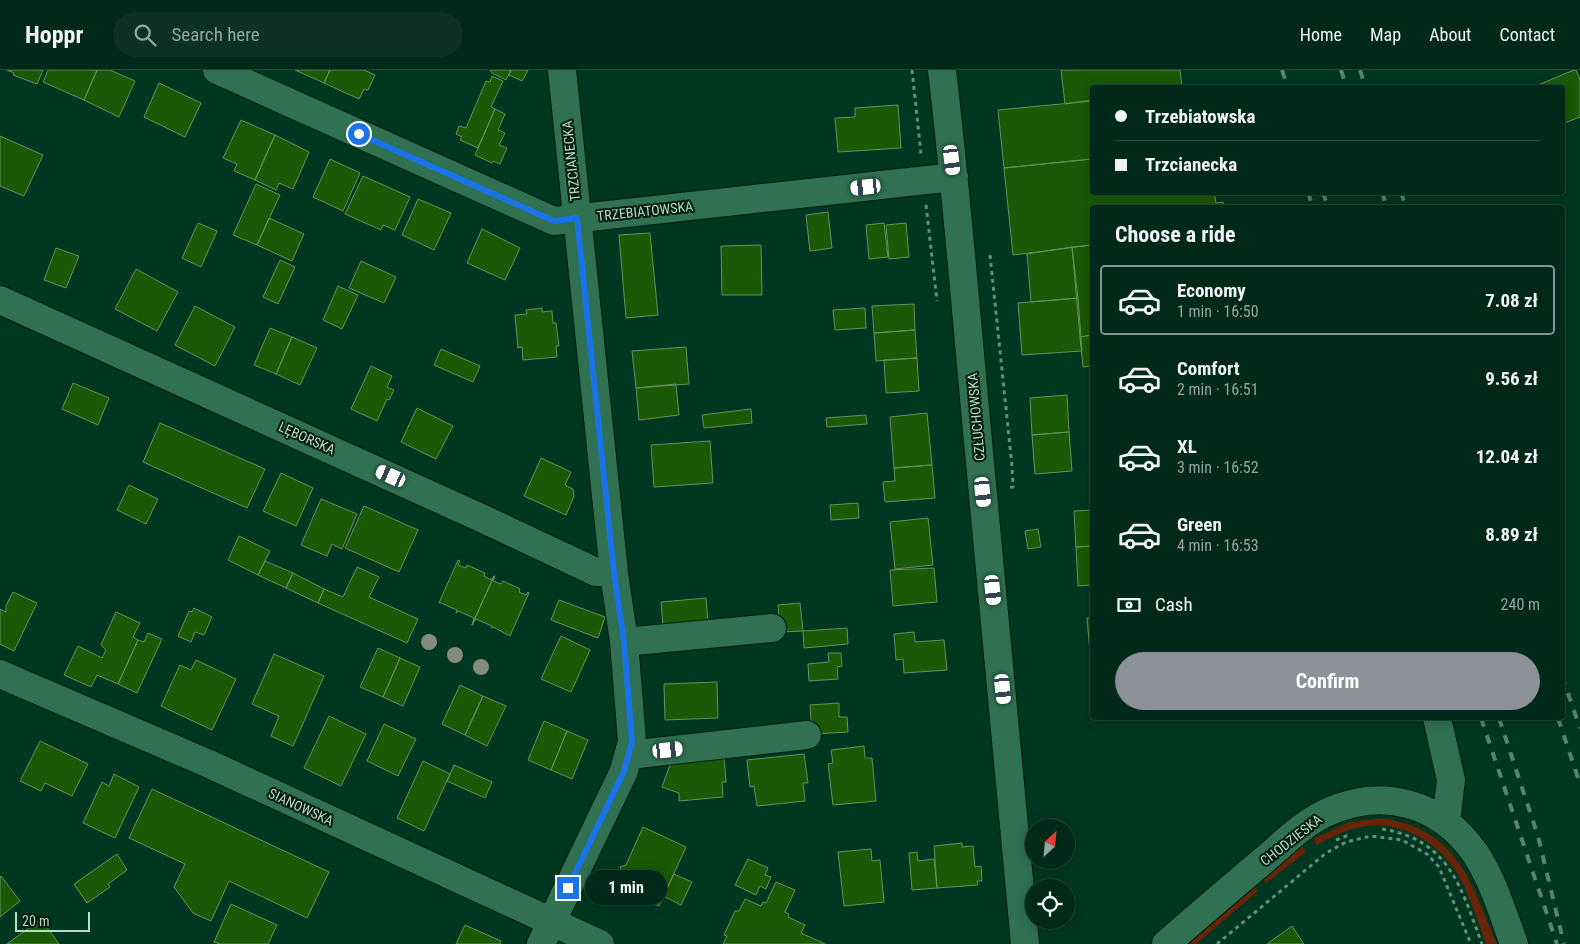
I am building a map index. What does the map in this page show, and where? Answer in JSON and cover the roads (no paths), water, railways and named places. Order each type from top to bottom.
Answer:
[{"type":"street","name":"TRZEBIATOWSKA","points":[[217,70],[554,221],[954,178]]},
{"type":"street","name":"TRZCIANECKA","points":[[546,933],[624,771],[630,755],[632,742],[624,642],[614,573],[562,70]]},
{"type":"street","name":"CZŁUCHOWSKA","points":[[942,70],[1009,748],[1025,944]]},
{"type":"street","name":"LĘBORSKA","points":[[0,300],[488,521],[596,572],[614,573]]},
{"type":"street","points":[[624,642],[772,628]]},
{"type":"street","name":"SIANOWSKA","points":[[1,678],[207,763],[546,933],[600,944]]},
{"type":"street","points":[[1437,720],[1451,780],[1446,822]]},
{"type":"street","points":[[630,755],[807,735]]},
{"type":"street","name":"CHODZIESKA","points":[[1166,944],[1311,820],[1346,805],[1381,799],[1413,805],[1446,822],[1462,837],[1475,854],[1491,887],[1514,944]]},
{"type":"railway","points":[[1282,70],[1287,85]]},
{"type":"railway","points":[[1341,70],[1346,85]]},
{"type":"railway","points":[[1360,70],[1365,85]]},
{"type":"railway","points":[[1309,195],[1312,205]]},
{"type":"railway","points":[[1324,195],[1327,205]]},
{"type":"railway","points":[[1383,195],[1386,205]]},
{"type":"railway","points":[[1402,195],[1405,205]]},
{"type":"railway","points":[[1565,685],[1580,728]]},
{"type":"railway","points":[[1482,720],[1557,944]]},
{"type":"railway","points":[[1500,720],[1538,836],[1564,944]]},
{"type":"railway","points":[[1559,720],[1580,784]]}]
